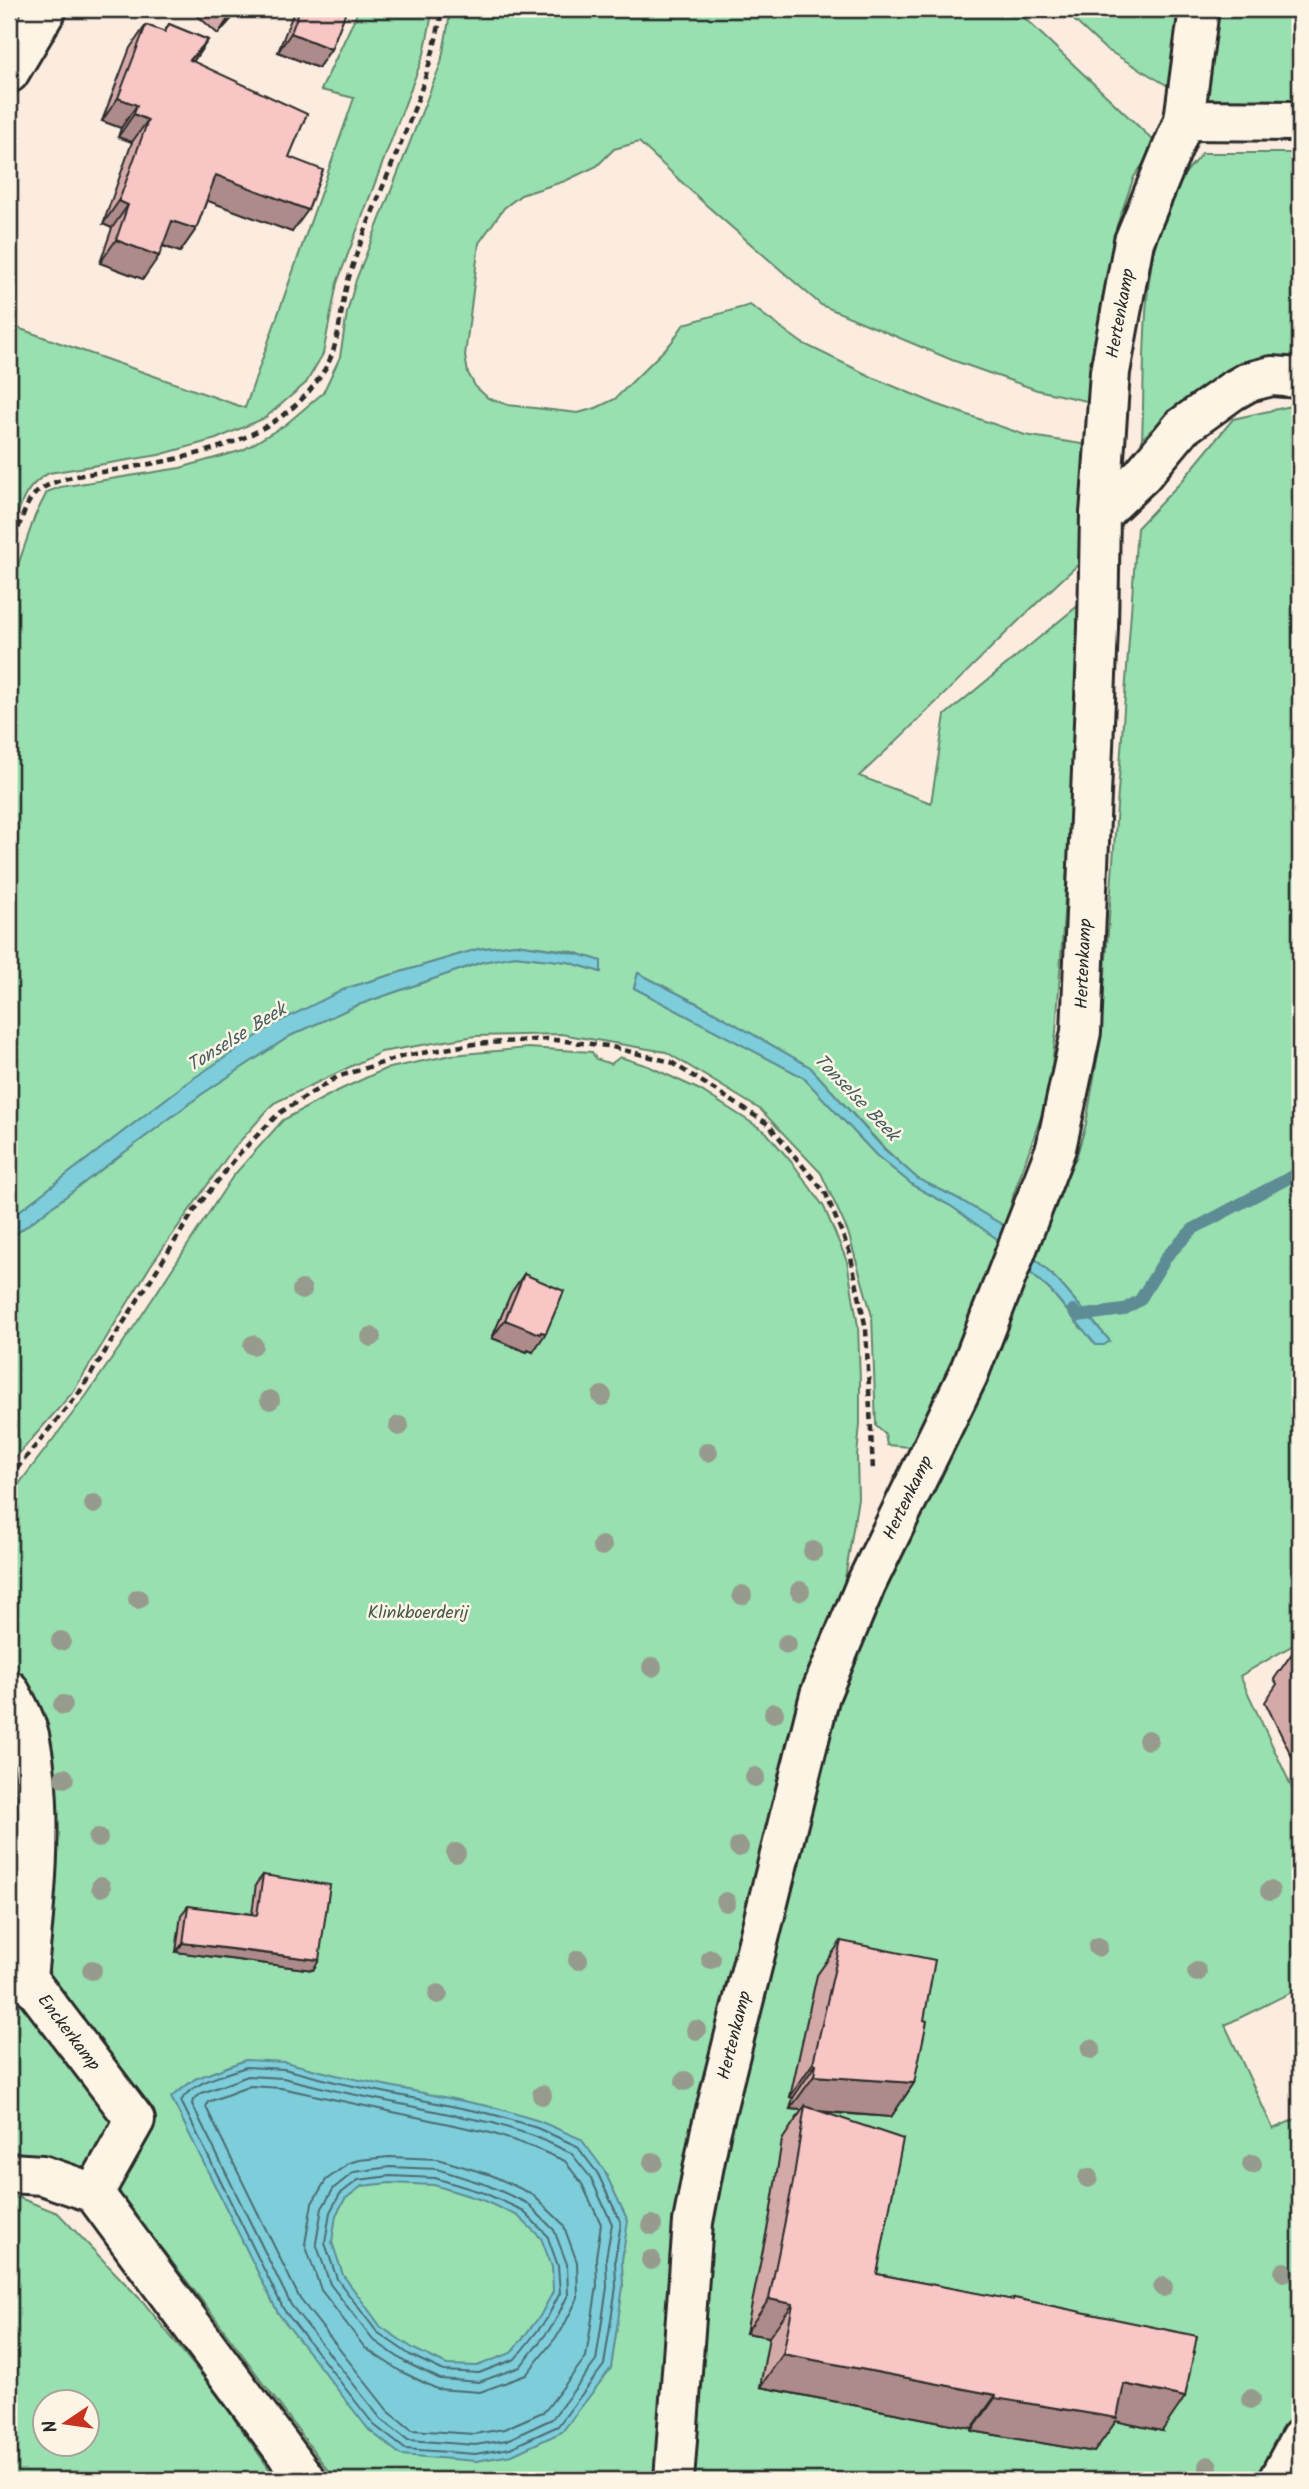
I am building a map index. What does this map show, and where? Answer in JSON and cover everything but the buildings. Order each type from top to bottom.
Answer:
[{"type":"street","points":[[9,74],[47,9]]},
{"type":"street","name":"Hertenkamp","points":[[674,2480],[693,2222],[710,2134],[820,1695],[866,1584],[968,1375],[1056,1148],[1081,1032],[1098,628],[1100,515],[1110,372],[1134,241],[1184,120],[1199,9]]},
{"type":"street","points":[[1184,120],[1300,121]]},
{"type":"street","points":[[1100,515],[1142,475],[1182,427],[1232,391],[1248,382],[1272,376],[1300,378]]},
{"type":"street","name":"Enckerkamp","points":[[9,1690],[29,1733],[36,1787],[36,1893],[27,1978],[135,2120],[94,2193]]},
{"type":"street","points":[[9,2173],[42,2175],[94,2193],[306,2480]]},
{"type":"street","points":[[1278,2480],[1300,2439]]},
{"type":"path","points":[[9,563],[32,496],[44,488],[55,482],[88,475],[176,460],[255,433],[303,399],[331,359],[349,276],[432,61],[442,9]]},
{"type":"path","points":[[9,1478],[79,1393],[194,1211],[239,1154],[278,1114],[337,1077],[404,1056],[474,1044],[547,1039],[608,1046],[671,1062],[768,1124],[827,1194],[850,1254],[866,1329],[872,1483]]},
{"type":"green space","points":[[359,9],[433,9],[424,54],[337,283],[323,354],[306,383],[265,418],[216,439],[159,455],[49,473],[39,479],[26,494],[9,542],[9,325],[245,408],[354,98],[321,90]]},
{"type":"green space","points":[[451,9],[1015,9],[1157,144],[1134,177],[1117,225],[1091,402],[1037,390],[952,360],[821,305],[705,204],[639,142],[614,149],[597,166],[565,181],[521,195],[504,208],[479,243],[465,356],[468,373],[475,386],[488,398],[508,405],[578,413],[615,399],[671,343],[684,324],[750,305],[802,343],[936,404],[1025,435],[1088,445],[1084,464],[1080,563],[859,776],[931,803],[945,715],[1080,604],[1074,698],[1076,735],[1056,1032],[1048,1097],[1013,1196],[1008,1228],[918,1179],[885,1149],[810,1067],[712,1011],[638,973],[634,988],[803,1077],[876,1155],[914,1186],[951,1206],[1000,1241],[922,1448],[887,1445],[885,1434],[876,1426],[872,1316],[848,1232],[821,1173],[761,1110],[666,1052],[561,1034],[475,1036],[381,1052],[274,1103],[232,1150],[151,1265],[73,1392],[9,1465],[9,1239],[202,1094],[290,1036],[355,1006],[482,962],[515,956],[568,962],[600,972],[601,961],[570,951],[515,944],[478,949],[347,988],[188,1082],[9,1219],[9,591],[35,516],[47,492],[60,487],[180,468],[243,450],[285,425],[323,393],[340,357],[356,280],[441,63]]},
{"type":"green space","points":[[1062,9],[1179,9],[1168,86],[1104,48]]},
{"type":"green space","points":[[1216,9],[1300,9],[1300,114],[1198,114]]},
{"type":"green space","points":[[1202,153],[1300,153],[1300,360],[1254,368],[1219,378],[1183,402],[1142,439],[1146,308],[1156,242],[1179,182]]},
{"type":"green space","points":[[1300,404],[1300,1641],[1240,1676],[1300,1805],[1300,1988],[1225,2025],[1273,2129],[1300,2117],[1300,2399],[1256,2480],[690,2480],[708,2211],[839,1671],[1024,1267],[1051,1291],[1081,1328],[1110,1341],[1059,1282],[1027,1251],[1059,1184],[1076,1158],[1086,1124],[1100,1043],[1137,528],[1182,481],[1233,419]]},
{"type":"green space","name":"Klinkboerderij","points":[[528,1048],[592,1052],[596,1059],[611,1064],[620,1057],[648,1066],[700,1090],[766,1132],[794,1165],[824,1207],[847,1261],[858,1326],[858,1498],[844,1585],[803,1712],[695,2118],[678,2199],[670,2253],[658,2480],[335,2480],[120,2195],[119,2171],[131,2151],[139,2091],[39,1968],[9,1675],[9,1497],[86,1396],[233,1176],[283,1120],[385,1069],[452,1055]]},
{"type":"green space","points":[[25,1812],[24,1942],[9,1926],[9,1816]]},
{"type":"green space","points":[[9,1966],[33,2010],[116,2119],[89,2175],[50,2159],[9,2153]]},
{"type":"green space","points":[[17,2197],[58,2213],[144,2303],[222,2401],[277,2480],[9,2480],[9,2198]]},
{"type":"water","points":[[515,944],[558,950],[601,961],[601,972],[568,962],[515,956],[482,962],[355,1006],[290,1036],[202,1094],[9,1239],[9,1219],[188,1082],[278,1022],[347,988],[478,949]]},
{"type":"water","points":[[638,973],[712,1011],[810,1067],[884,1149],[918,1179],[1008,1228],[1000,1241],[951,1206],[914,1186],[876,1155],[803,1077],[634,988]]},
{"type":"water","points":[[1027,1251],[1059,1282],[1110,1341],[1104,1345],[1096,1345],[1051,1291],[1024,1267]]},
{"type":"water","points":[[245,2060],[285,2062],[497,2108],[539,2121],[581,2139],[604,2170],[628,2221],[622,2260],[623,2287],[611,2368],[562,2432],[512,2455],[476,2461],[401,2455],[369,2430],[278,2313],[171,2097],[195,2079]],"holes":[[[390,2183],[434,2185],[482,2200],[518,2216],[541,2238],[552,2267],[553,2292],[540,2316],[511,2353],[477,2366],[447,2365],[414,2349],[381,2327],[343,2275],[332,2242],[336,2215],[345,2199],[362,2186]]]},
{"type":"waterway","name":"Tonselse Beek","points":[[1073,1310],[1078,1316],[1123,1310],[1140,1300],[1167,1256],[1193,1229],[1300,1172]]}]
